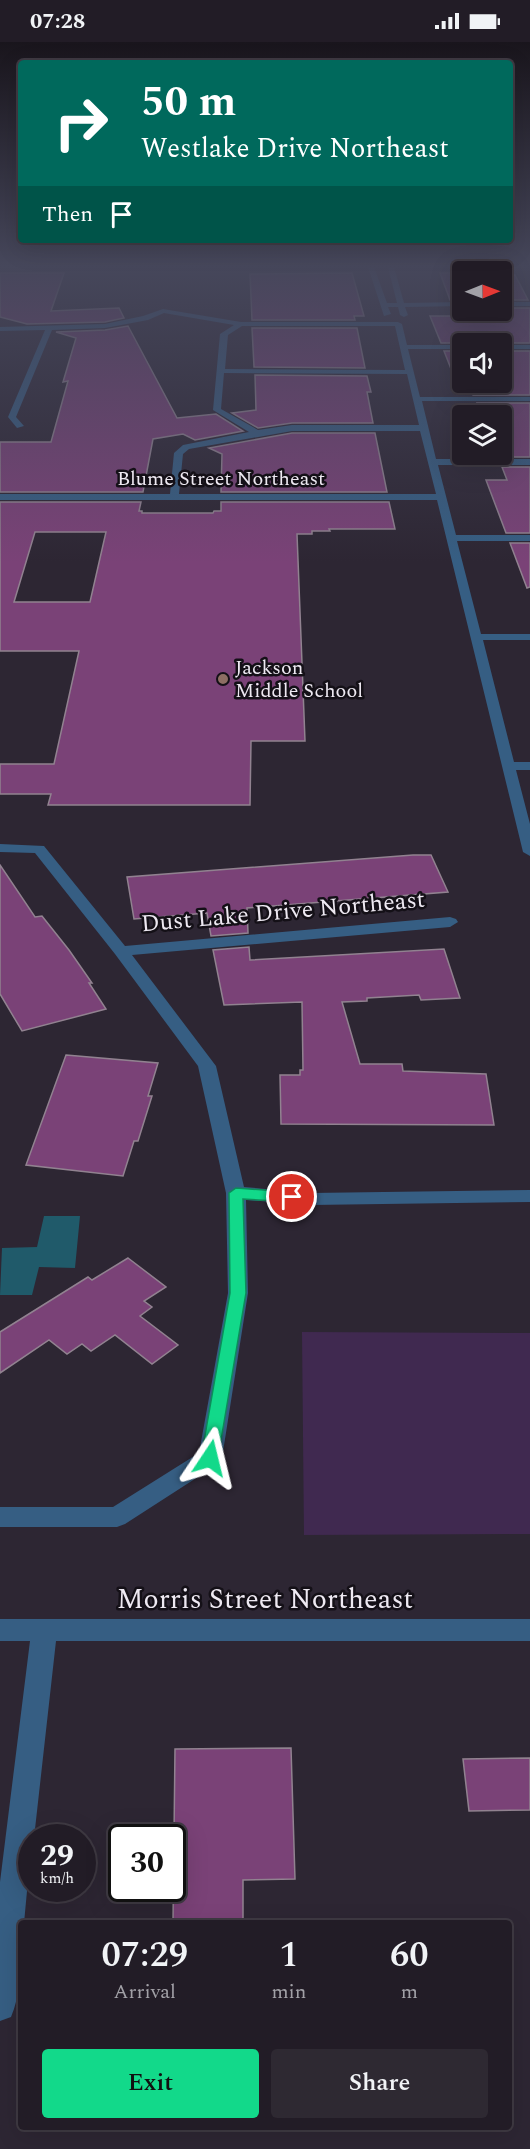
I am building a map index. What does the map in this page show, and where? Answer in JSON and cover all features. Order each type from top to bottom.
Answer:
[{"type":"street","points":[[20,426],[12,417],[33,365]]},
{"type":"street","points":[[221,365],[218,410],[257,433]]},
{"type":"street","points":[[408,365],[530,852]]},
{"type":"street","points":[[220,371],[410,372]]},
{"type":"street","points":[[417,399],[530,399]]},
{"type":"street","points":[[174,497],[179,453],[186,447],[292,428],[424,428]]},
{"type":"street","points":[[432,462],[530,462]]},
{"type":"street","name":"Blume Street Northeast","points":[[0,497],[442,497]]},
{"type":"street","points":[[452,538],[530,538]]},
{"type":"street","points":[[477,637],[530,637]]},
{"type":"street","points":[[508,766],[530,766]]},
{"type":"street","points":[[0,848],[39,849],[121,951],[207,1066],[236,1193],[238,1293],[210,1458],[117,1517],[0,1518]]},
{"type":"street","name":"Dust Lake Drive Northeast","points":[[121,951],[450,922]]},
{"type":"street","points":[[236,1193],[311,1199],[530,1197]]},
{"type":"street","name":"Morris Street Northeast","points":[[0,1630],[530,1630]]},
{"type":"street","points":[[0,2006],[44,1630]]},
{"type":"shaded area","points":[[302,1332],[530,1333],[530,1534],[304,1535]]},
{"type":"water","points":[[44,1216],[80,1216],[75,1268],[39,1267],[32,1295],[0,1295],[2,1248],[37,1247]]},
{"type":"building","points":[[68,365],[149,365],[177,418],[216,414],[243,431],[195,440],[183,434],[153,439],[143,492],[0,492],[0,442],[51,442],[68,381],[63,382]]},
{"type":"building","points":[[364,365],[365,368],[254,367]]},
{"type":"building","points":[[512,365],[530,365],[530,395],[473,395],[472,393],[512,393]]},
{"type":"building","points":[[255,375],[367,376],[371,392],[367,392],[373,423],[292,423],[258,428],[232,413],[256,410]]},
{"type":"building","points":[[477,403],[530,403],[530,457],[512,457],[512,405],[478,405]]},
{"type":"building","points":[[292,433],[375,433],[387,492],[221,492],[222,454],[209,448]]},
{"type":"building","points":[[502,467],[530,467],[530,533],[506,533],[486,480],[507,480]]},
{"type":"building","points":[[0,502],[141,502],[139,511],[142,513],[213,513],[221,511],[221,502],[389,502],[395,529],[329,529],[330,531],[312,531],[312,534],[297,534],[305,741],[251,741],[250,805],[48,805],[51,794],[0,794],[0,764],[54,764],[79,651],[0,651]],"holes":[[[35,532],[106,532],[90,602],[14,602]]]},
{"type":"building","points":[[510,543],[530,543],[530,587],[527,588]]},
{"type":"building","points":[[431,855],[448,892],[247,908],[248,933],[211,936],[207,913],[134,919],[127,877]]},
{"type":"building","points":[[0,865],[35,917],[42,916],[69,950],[92,983],[89,983],[106,1009],[22,1031],[0,994]]},
{"type":"building","points":[[249,947],[250,960],[444,949],[460,998],[421,1000],[419,995],[342,1002],[360,1064],[402,1064],[403,1071],[486,1074],[494,1125],[281,1124],[280,1075],[300,1075],[300,1070],[303,1070],[302,1002],[224,1005],[213,950]]},
{"type":"building","points":[[66,1055],[158,1063],[148,1096],[152,1096],[138,1141],[134,1141],[123,1176],[26,1165]]},
{"type":"building","points":[[128,1258],[166,1287],[144,1301],[152,1307],[140,1316],[178,1345],[152,1364],[115,1335],[91,1351],[82,1344],[67,1354],[49,1340],[0,1373],[0,1332],[88,1277],[92,1280]]},
{"type":"building","points":[[291,1748],[295,1879],[243,1880],[243,1920],[173,1920],[173,1902],[186,1902],[186,1824],[174,1824],[175,1749]]},
{"type":"building","points":[[530,1758],[530,1810],[469,1811],[463,1759]]},
{"type":"place","name":"Jackson Middle School","points":[[223,679]]},
{"type":"route","points":[[210,1458],[238,1293],[236,1193],[292,1197]]}]
